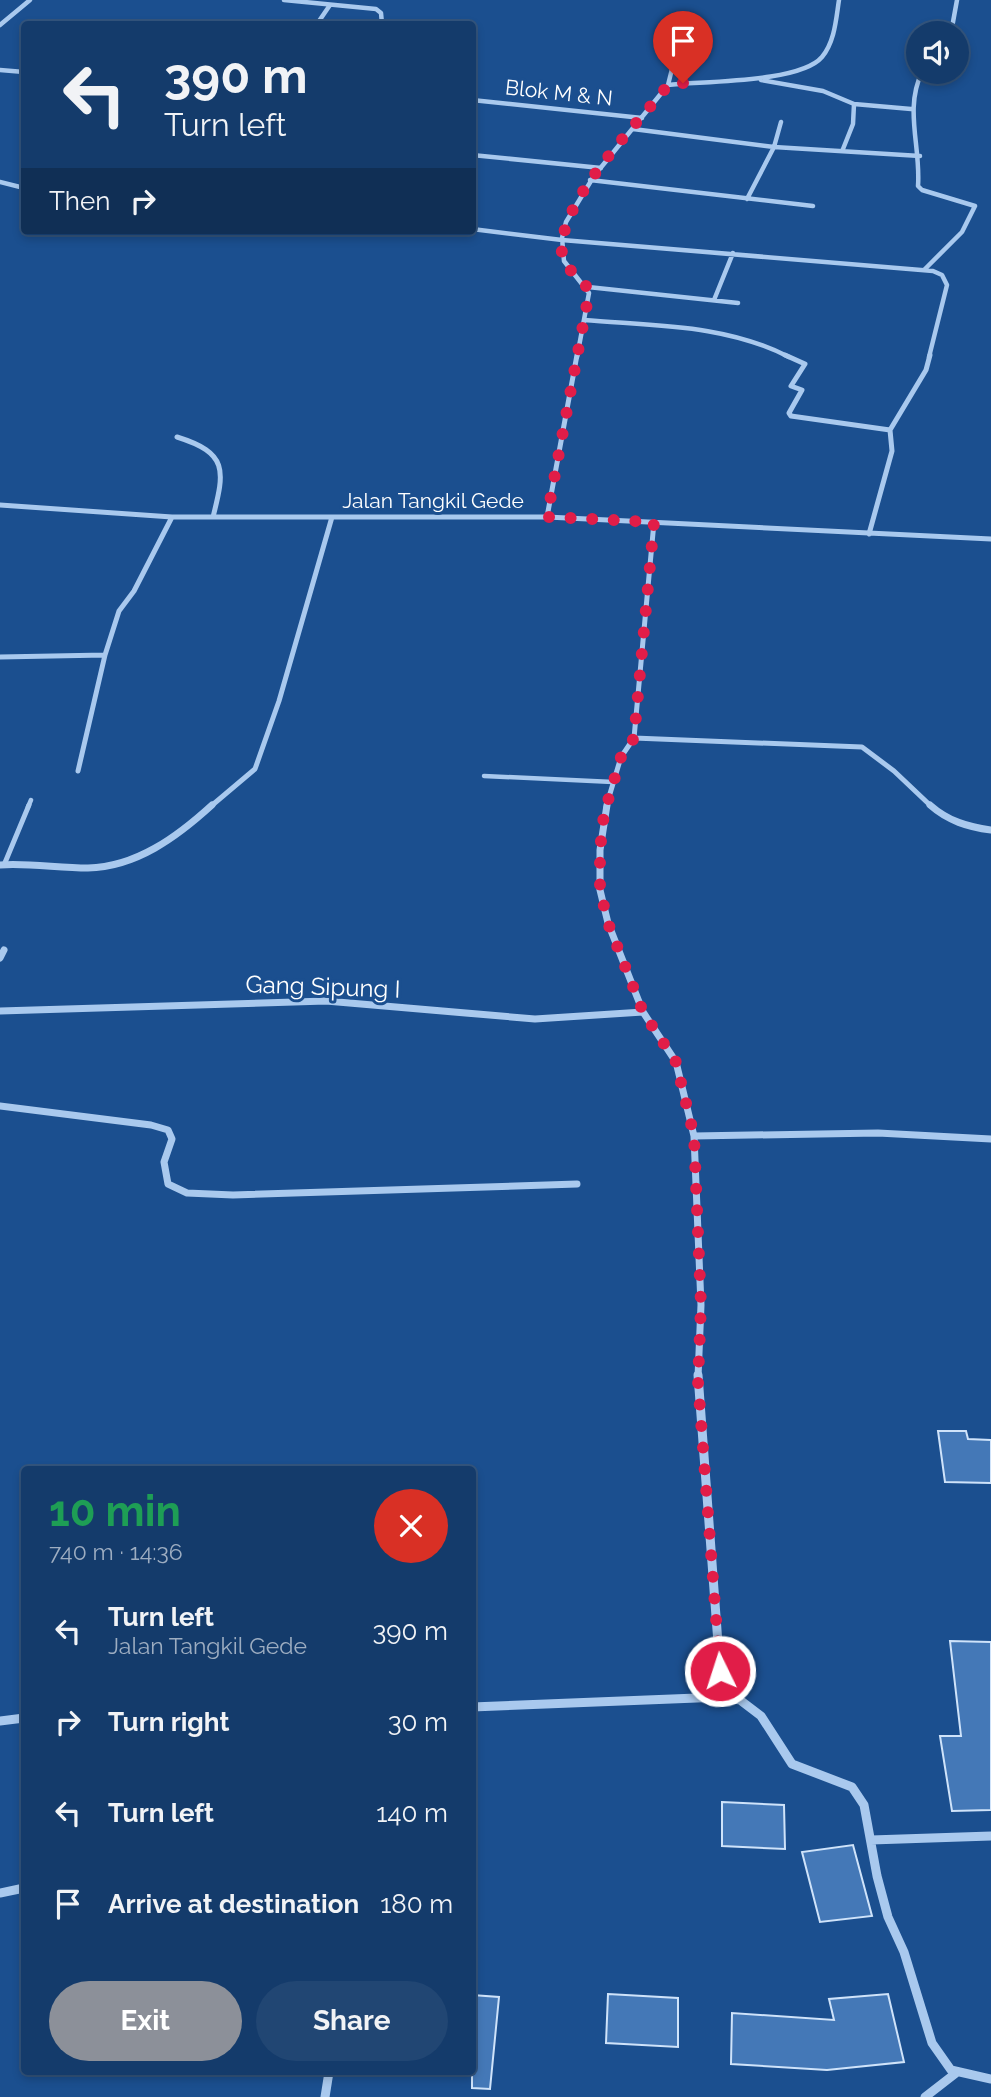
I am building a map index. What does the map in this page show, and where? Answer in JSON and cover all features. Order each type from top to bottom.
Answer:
[{"type":"street","points":[[0,25],[30,0]]},
{"type":"street","points":[[284,0],[376,9],[382,13],[382,21]]},
{"type":"street","points":[[668,85],[753,80],[808,66],[819,60],[830,45],[839,0]]},
{"type":"street","points":[[953,21],[957,0]]},
{"type":"street","points":[[319,21],[330,5]]},
{"type":"street","points":[[695,33],[673,65],[668,85],[590,180],[566,222],[562,257],[570,271],[588,287],[738,303]]},
{"type":"street","points":[[0,70],[21,72]]},
{"type":"street","points":[[753,80],[808,88],[854,104],[911,108]]},
{"type":"street","points":[[915,84],[911,108],[920,156],[918,186],[922,190],[975,206],[974,216],[925,269]]},
{"type":"street","name":"Blok M & N","points":[[476,100],[642,118]]},
{"type":"street","points":[[843,149],[853,124],[854,104]]},
{"type":"street","points":[[747,199],[774,147],[781,122]]},
{"type":"street","points":[[633,129],[774,147],[843,149],[920,156]]},
{"type":"street","points":[[476,155],[601,168]]},
{"type":"street","points":[[590,180],[813,206]]},
{"type":"street","points":[[0,182],[21,187]]},
{"type":"street","points":[[476,229],[562,240],[925,269],[943,275],[947,285],[926,370],[890,430],[892,451],[869,534]]},
{"type":"street","points":[[714,300],[733,253]]},
{"type":"street","points":[[547,517],[588,287]]},
{"type":"street","points":[[584,320],[700,330],[755,340],[806,365],[791,386],[802,390],[789,413],[791,416],[890,430]]},
{"type":"street","points":[[177,437],[203,444],[212,450],[221,465],[222,479],[213,517]]},
{"type":"street","name":"Jalan Tangkil Gede","points":[[0,505],[172,517],[547,517],[991,539]]},
{"type":"street","points":[[78,771],[104,655],[119,611],[134,591],[172,517]]},
{"type":"street","points":[[2,865],[91,868],[120,865],[143,855],[189,825],[241,778],[251,774],[279,701],[332,517]]},
{"type":"street","points":[[654,522],[634,738],[621,757],[613,782],[601,838],[600,890],[608,923],[643,1012],[676,1062],[694,1136],[701,1305],[698,1382],[722,1697]]},
{"type":"street","points":[[0,657],[104,655]]},
{"type":"street","points":[[634,738],[862,747],[878,756],[923,801],[953,824],[973,830],[991,830]]},
{"type":"street","points":[[0,958],[4,950]]},
{"type":"street","name":"Gang Sipung I","points":[[0,1011],[326,1001],[535,1019],[643,1012]]},
{"type":"street","points":[[0,1106],[151,1125],[168,1130],[172,1139],[164,1162],[168,1184],[187,1193],[233,1195],[577,1184]]},
{"type":"street","points":[[694,1136],[878,1133],[991,1139]]},
{"type":"street","points":[[476,1707],[722,1697],[740,1700],[761,1716],[792,1764],[852,1787],[864,1805],[879,1887],[888,1917],[907,1960],[932,2043],[945,2064],[956,2073],[991,2079]]},
{"type":"street","points":[[0,1721],[21,1718]]},
{"type":"street","points":[[871,1840],[991,1836]]},
{"type":"street","points":[[0,1893],[21,1889]]},
{"type":"street","points":[[925,2097],[956,2073]]},
{"type":"street","points":[[325,2097],[329,2075]]},
{"type":"lane","points":[[484,776],[613,782]]},
{"type":"lane","points":[[2,865],[31,800]]},
{"type":"building","points":[[938,1431],[966,1431],[968,1439],[991,1440],[991,1483],[945,1482]]},
{"type":"building","points":[[950,1641],[991,1642],[991,1810],[952,1811],[940,1736],[961,1736]]},
{"type":"building","points":[[722,1802],[784,1805],[785,1849],[722,1846]]},
{"type":"building","points":[[853,1845],[872,1916],[820,1922],[802,1852]]},
{"type":"building","points":[[608,1994],[678,1998],[678,2047],[606,2043]]},
{"type":"building","points":[[888,1994],[904,2062],[827,2070],[731,2064],[732,2013],[834,2020],[829,1999]]},
{"type":"building","points":[[476,1995],[499,1997],[490,2089],[472,2088],[472,2075],[476,2075]]},
{"type":"route","points":[[683,83],[668,85],[590,180],[566,222],[562,257],[570,271],[588,287],[589,293],[547,517],[654,522],[634,738],[621,757],[604,814],[600,850],[600,890],[608,923],[643,1012],[676,1062],[694,1136],[701,1305],[698,1382],[720,1671]]}]
